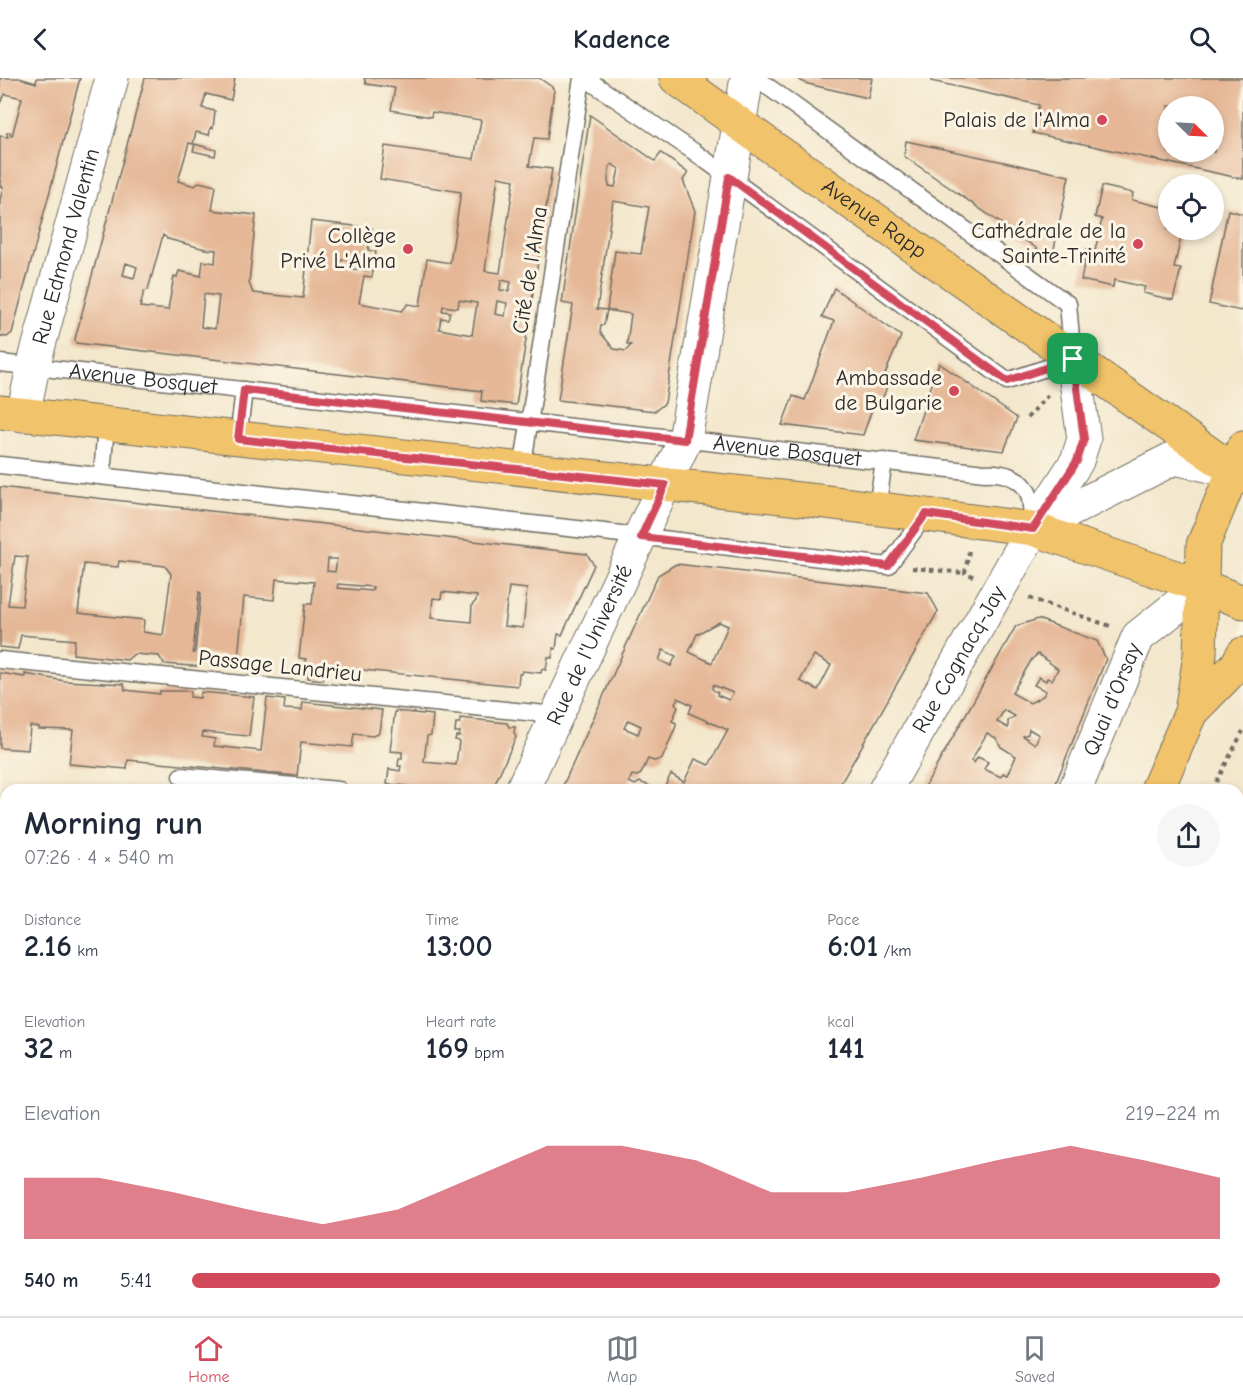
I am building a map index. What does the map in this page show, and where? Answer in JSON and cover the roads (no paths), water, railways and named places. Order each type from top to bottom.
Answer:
[{"type":"main road","name":"Avenue Rapp","points":[[676,78],[1073,359]]},
{"type":"main road","points":[[1073,359],[1240,465],[1203,545],[1200,655],[1191,712],[1160,784]]},
{"type":"main road","name":"Avenue Bosquet","points":[[11,413],[878,508],[1033,529],[1243,602]]},
{"type":"main road","points":[[1191,712],[1236,666],[1243,654]]},
{"type":"street","name":"Rue Edmond Valentin","points":[[11,413],[33,367],[112,78]]},
{"type":"street","name":"Rue de l'Université","points":[[525,784],[685,440],[747,78]]},
{"type":"street","name":"Rue Cognacq-Jay","points":[[888,784],[1033,529],[1077,461],[1084,439],[1073,359]]},
{"type":"street","points":[[1033,529],[1174,458],[1240,465]]},
{"type":"street","name":"Quai d'Orsay","points":[[1077,784],[1138,637],[1202,586]]},
{"type":"lane","points":[[583,78],[729,177],[1007,381],[1073,359]]},
{"type":"lane","name":"Cité de l'Alma","points":[[522,470],[583,78]]},
{"type":"lane","name":"Avenue Rapp","points":[[756,78],[1068,304],[1073,359]]},
{"type":"lane","name":"Avenue Bosquet","points":[[0,363],[985,473],[999,472],[1015,478],[1029,493],[1033,529]]},
{"type":"lane","points":[[238,439],[244,390]]},
{"type":"lane","points":[[102,476],[106,424]]},
{"type":"lane","points":[[878,508],[884,461]]},
{"type":"lane","points":[[0,465],[888,566],[926,514]]},
{"type":"lane","name":"Passage Landrieu","points":[[0,660],[556,715]]},
{"type":"lane","points":[[181,776],[271,784]]},
{"type":"place","name":"Palais de l'Alma","points":[[1102,120]]},
{"type":"place","name":"Cathédrale de la Sainte-Trinité","points":[[1138,244]]},
{"type":"place","name":"Collège Privé L'Alma","points":[[408,249]]},
{"type":"place","name":"Ambassade de Bulgarie","points":[[954,391]]}]
